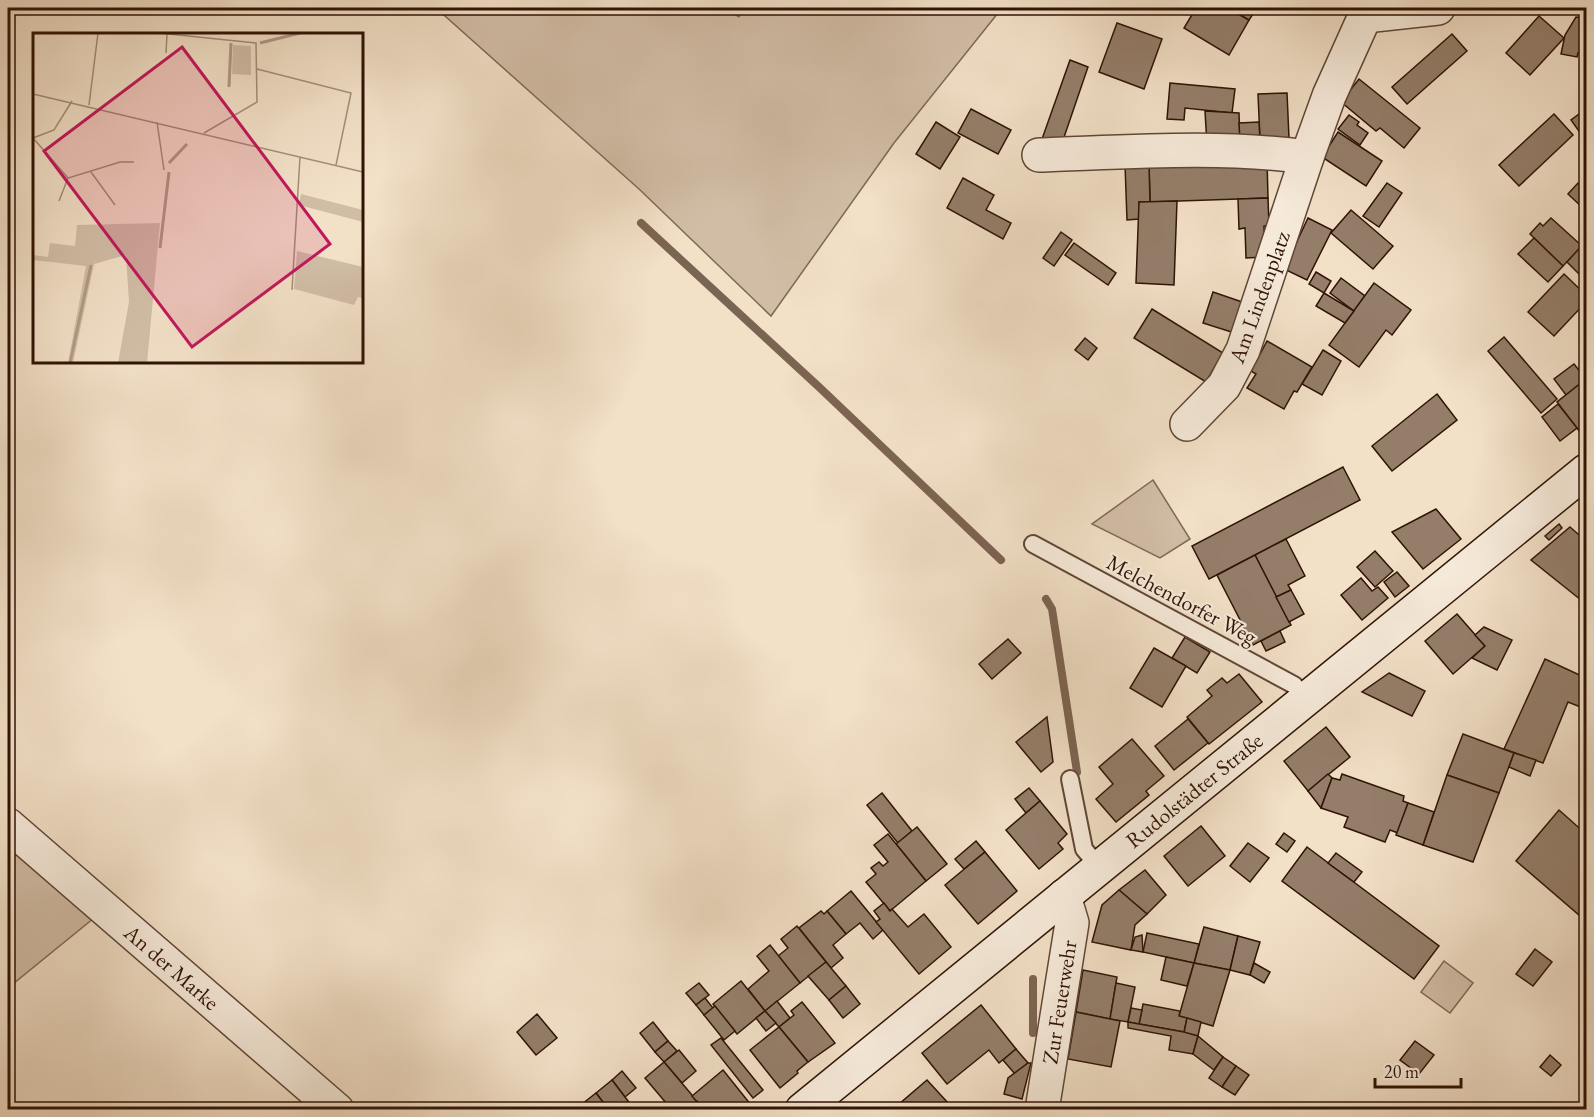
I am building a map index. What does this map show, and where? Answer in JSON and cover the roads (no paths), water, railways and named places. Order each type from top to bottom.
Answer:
[{"type":"street","points":[[1364,12],[1438,8]]},
{"type":"street","name":"Am Lindenplatz","points":[[1188,424],[1224,386],[1243,350],[1307,157],[1329,96],[1364,12]]},
{"type":"street","points":[[1040,155],[1179,151],[1270,152],[1307,157]]},
{"type":"street","name":"Rudolstädter Straße","points":[[802,1110],[1587,471]]},
{"type":"street","name":"An der Marke","points":[[8,825],[337,1110]]},
{"type":"street","name":"Zur Feuerwehr","points":[[1042,1110],[1072,923],[1064,896]]},
{"type":"lane","name":"Melchendorfer Weg","points":[[1033,544],[1294,685],[1306,699]]},
{"type":"lane","points":[[1070,779],[1084,849],[1099,867]]},
{"type":"waterway","points":[[641,223],[819,387],[1001,560]]},
{"type":"waterway","points":[[1046,599],[1052,609],[1077,772]]},
{"type":"waterway","points":[[1033,979],[1033,1033]]}]
